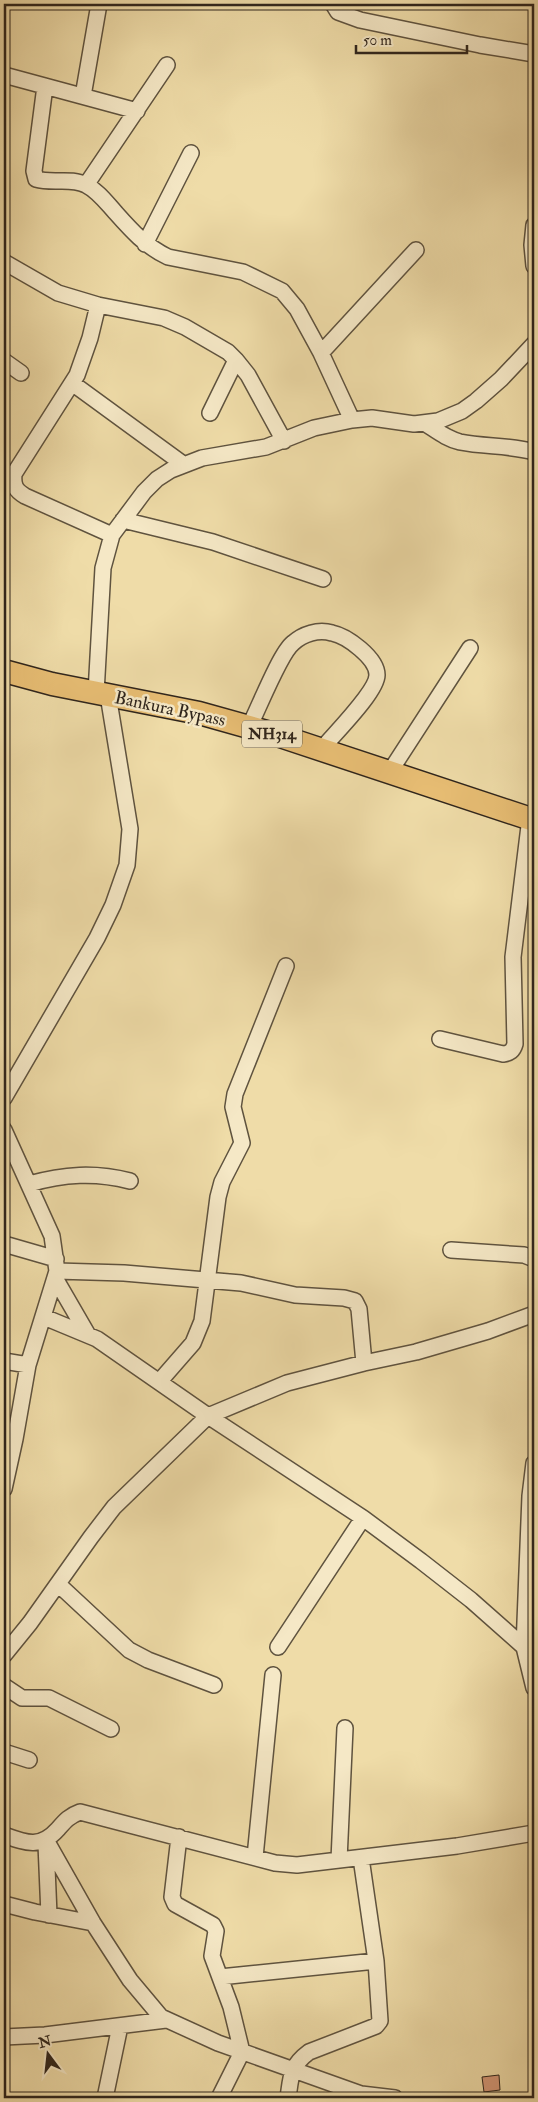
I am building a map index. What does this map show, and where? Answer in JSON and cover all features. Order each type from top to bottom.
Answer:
[{"type":"highway","name":"Bankura Bypass","points":[[4,671],[102,694],[199,713],[249,727],[532,819]]},
{"type":"street","points":[[83,96],[98,4]]},
{"type":"street","points":[[333,4],[338,12],[360,20],[480,45],[534,54]]},
{"type":"street","points":[[86,186],[167,65]]},
{"type":"street","points":[[4,75],[137,111]]},
{"type":"street","points":[[45,86],[34,170],[36,179],[44,182],[74,182],[86,186],[104,199],[145,244],[168,257],[243,272],[282,291],[297,309],[321,353],[352,420]]},
{"type":"street","points":[[145,244],[192,153]]},
{"type":"street","points":[[534,225],[532,244],[534,266]]},
{"type":"street","points":[[321,353],[416,250]]},
{"type":"street","points":[[4,262],[58,293],[98,305],[164,318],[228,352],[248,375],[284,441]]},
{"type":"street","points":[[98,305],[90,338],[72,384],[9,470],[17,491],[112,536]]},
{"type":"street","points":[[4,1098],[97,938],[113,905],[126,865],[130,830],[102,694],[103,568],[112,536],[123,520],[157,479],[183,464],[202,458],[266,447],[314,428],[352,420],[372,418],[399,423],[426,424],[462,411],[502,379],[534,344]]},
{"type":"street","points":[[210,412],[236,360]]},
{"type":"street","points":[[4,361],[21,373]]},
{"type":"street","points":[[72,384],[183,464]]},
{"type":"street","points":[[426,424],[447,438],[460,442],[504,446],[534,452]]},
{"type":"street","points":[[123,520],[213,542],[323,579]]},
{"type":"street","points":[[249,727],[283,656],[291,644],[310,634],[318,632],[332,633],[348,640],[369,656],[375,665],[377,675],[374,688],[321,750]]},
{"type":"street","points":[[388,773],[470,648]]},
{"type":"street","points":[[440,1039],[503,1054],[513,1049],[515,1044],[513,957],[532,819]]},
{"type":"street","points":[[159,1382],[193,1343],[199,1331],[202,1321],[218,1196],[222,1182],[242,1143],[233,1107],[235,1094],[286,966]]},
{"type":"street","points":[[4,1130],[52,1236],[56,1269],[88,1334]]},
{"type":"street","points":[[29,1184],[78,1174],[110,1176],[130,1181]]},
{"type":"street","points":[[4,1244],[56,1269],[252,1284],[295,1295],[344,1298],[355,1301],[359,1309],[364,1363]]},
{"type":"street","points":[[451,1250],[524,1255],[534,1259]]},
{"type":"street","points":[[4,1489],[10,1438],[28,1365],[44,1317],[56,1269]]},
{"type":"street","points":[[4,1655],[30,1623],[114,1507],[208,1416],[287,1383],[456,1341],[534,1314]]},
{"type":"street","points":[[44,1317],[88,1334],[110,1347],[208,1416],[363,1518],[471,1600],[524,1647]]},
{"type":"street","points":[[4,1361],[28,1365]]},
{"type":"street","points":[[534,1463],[530,1496],[524,1647],[534,1688]]},
{"type":"street","points":[[278,1647],[363,1518]]},
{"type":"street","points":[[58,1584],[129,1650],[148,1660],[214,1684]]},
{"type":"street","points":[[255,1857],[273,1675]]},
{"type":"street","points":[[4,1686],[22,1698],[49,1698],[111,1729]]},
{"type":"street","points":[[339,1860],[345,1728]]},
{"type":"street","points":[[4,1752],[28,1760]]},
{"type":"street","points":[[4,1835],[24,1842],[36,1843],[46,1840],[66,1820],[80,1812],[276,1863],[297,1865],[457,1846],[534,1833]]},
{"type":"street","points":[[179,1837],[172,1896],[175,1904],[182,1909],[213,1924],[216,1931],[212,1956],[231,2008],[242,2052],[219,2098]]},
{"type":"street","points":[[46,1840],[49,1915]]},
{"type":"street","points":[[46,1840],[93,1923],[130,1980],[150,2006],[166,2020],[242,2052],[361,2094],[395,2098]]},
{"type":"street","points":[[288,2098],[292,2070],[300,2059],[309,2052],[376,2026],[380,2021],[376,1961],[361,1858]]},
{"type":"street","points":[[4,1904],[93,1923]]},
{"type":"street","points":[[220,1977],[376,1961]]},
{"type":"street","points":[[4,2037],[45,2035],[166,2020]]},
{"type":"street","points":[[105,2098],[120,2026]]},
{"type":"building","points":[[499,2075],[500,2090],[484,2092],[482,2077]]}]
